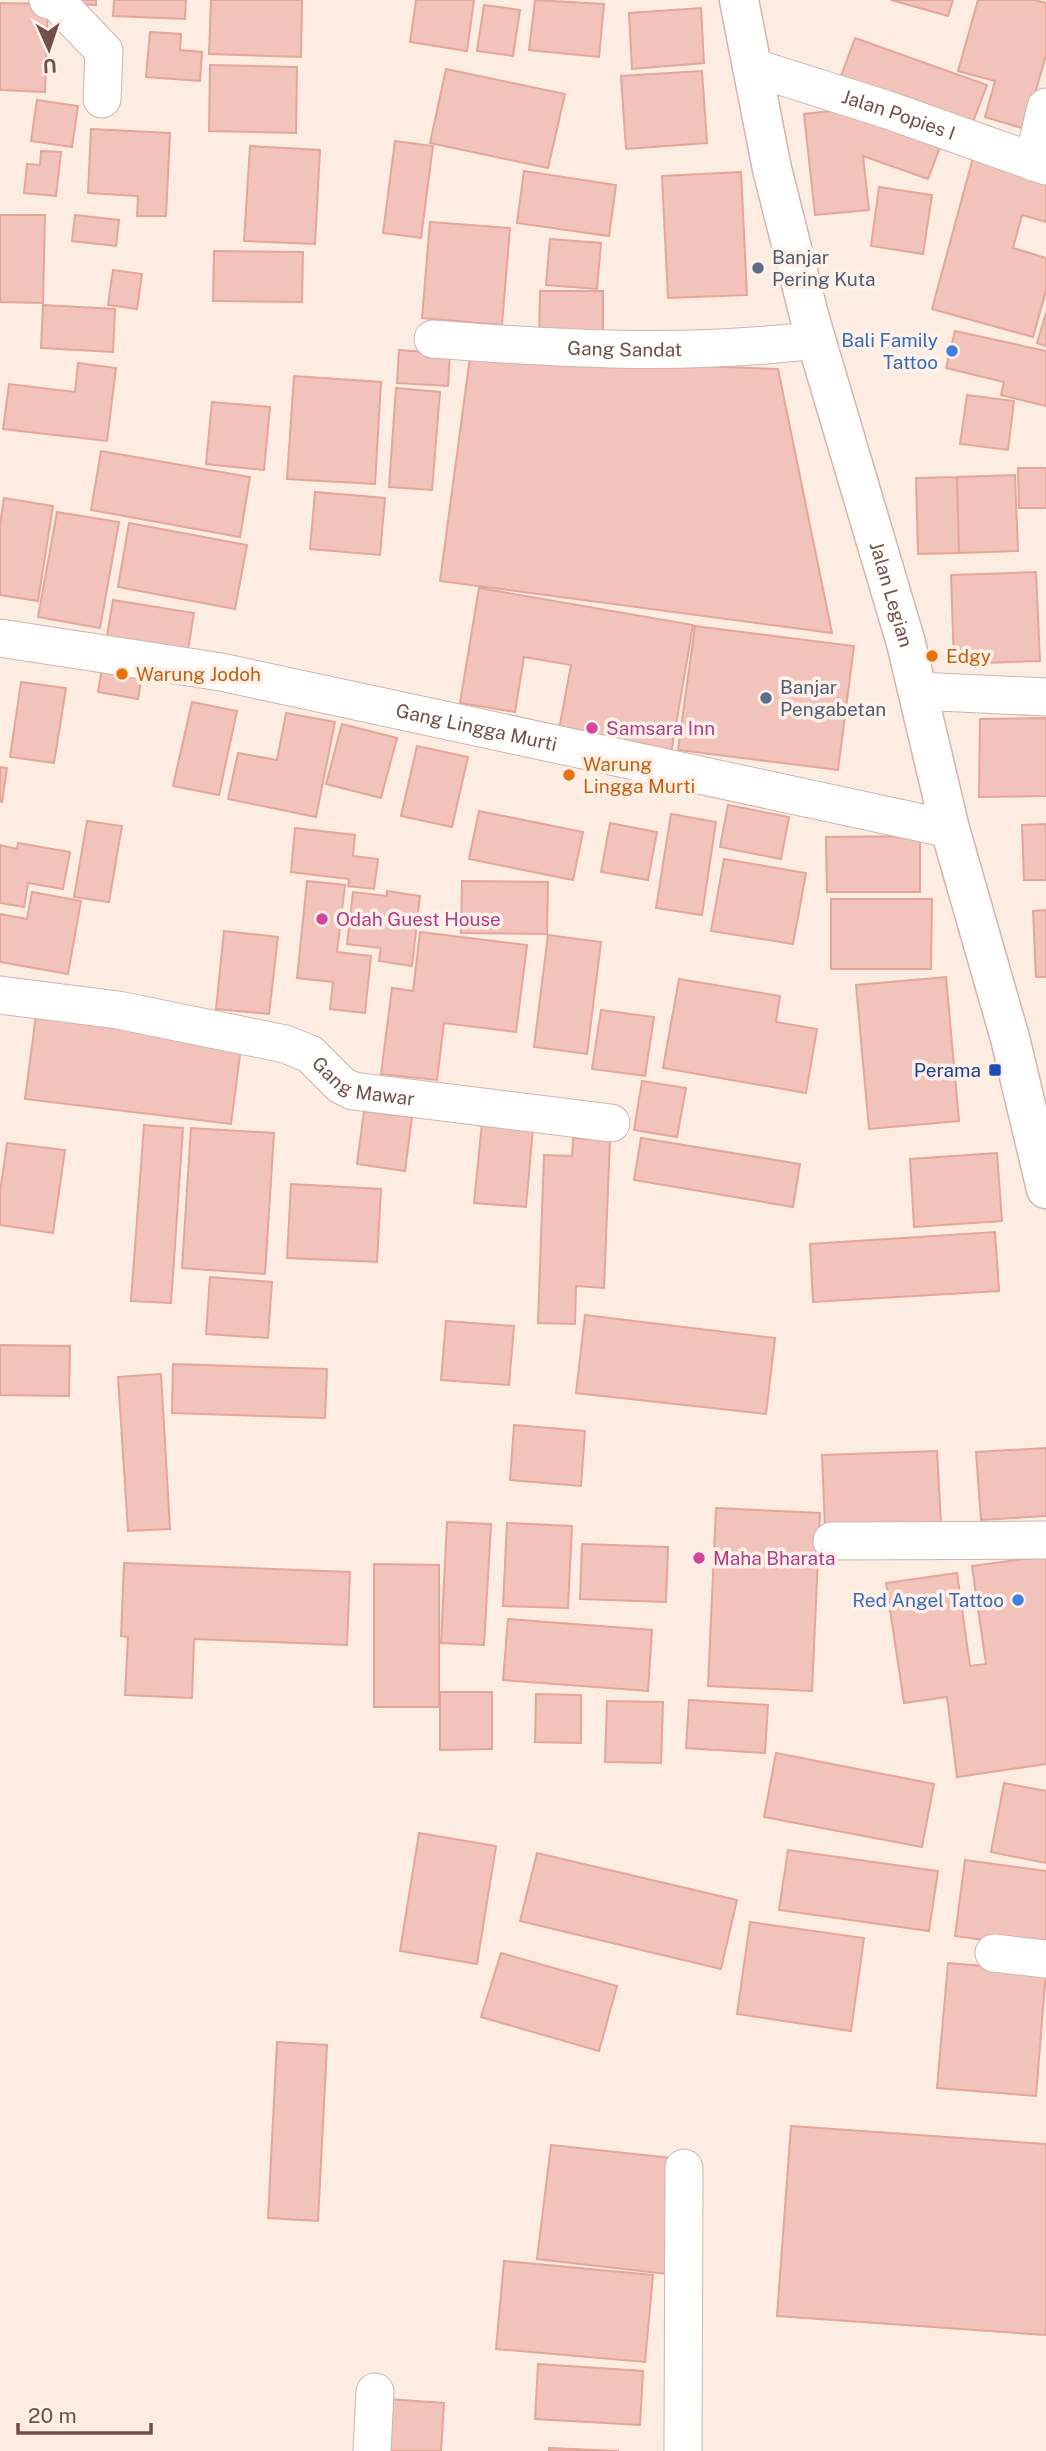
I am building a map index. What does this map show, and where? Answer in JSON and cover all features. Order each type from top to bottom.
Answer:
[{"type":"main road","name":"Jalan Legian","points":[[739,0],[772,169],[816,340],[906,643],[950,829],[1010,1038],[1046,1189]]},
{"type":"street","points":[[48,0],[55,0],[104,51],[102,99]]},
{"type":"street","name":"Jalan Popies I","points":[[751,67],[888,110],[1039,164]]},
{"type":"street","points":[[1039,164],[1046,107]]},
{"type":"street","name":"Gang Sandat","points":[[433,339],[531,347],[679,350],[757,348],[816,340]]},
{"type":"street","name":"Gang Lingga Murti","points":[[0,638],[221,672],[950,829]]},
{"type":"street","points":[[918,691],[1046,697]]},
{"type":"street","name":"Gang Mawar","points":[[0,995],[118,1010],[285,1044],[310,1054],[341,1085],[353,1091],[611,1123]]},
{"type":"street","points":[[832,1541],[1046,1540]]},
{"type":"street","points":[[994,1953],[1046,1959]]},
{"type":"street","points":[[683,2451],[684,2168]]},
{"type":"street","points":[[372,2451],[375,2392]]},
{"type":"building","points":[[76,0],[96,0],[96,5],[76,4]]},
{"type":"building","points":[[114,0],[186,0],[185,19],[113,16]]},
{"type":"building","points":[[211,0],[302,0],[301,57],[209,54]]},
{"type":"building","points":[[416,0],[474,0],[467,51],[410,42]]},
{"type":"building","points":[[535,0],[604,4],[599,57],[529,50]]},
{"type":"building","points":[[891,0],[953,0],[948,16]]},
{"type":"building","points":[[978,0],[1035,0],[1046,3],[1046,55],[1025,129],[985,117],[995,81],[958,71]]},
{"type":"building","points":[[0,3],[48,4],[45,92],[0,90]]},
{"type":"building","points":[[484,5],[520,10],[513,56],[477,51]]},
{"type":"building","points":[[701,8],[704,63],[632,69],[629,13]]},
{"type":"building","points":[[150,32],[181,34],[180,50],[202,52],[200,81],[146,77]]},
{"type":"building","points":[[855,38],[987,85],[968,135],[837,87]]},
{"type":"building","points":[[210,65],[297,67],[296,133],[209,131]]},
{"type":"building","points":[[446,69],[565,94],[548,168],[430,143]]},
{"type":"building","points":[[702,71],[707,143],[626,149],[621,76]]},
{"type":"building","points":[[37,100],[78,106],[72,147],[31,141]]},
{"type":"building","points":[[858,108],[943,139],[928,179],[863,156],[869,210],[815,215],[804,114]]},
{"type":"building","points":[[91,129],[170,133],[166,216],[137,216],[138,196],[88,193]]},
{"type":"building","points":[[395,141],[433,146],[421,238],[383,233]]},
{"type":"building","points":[[250,146],[320,150],[315,244],[244,241]]},
{"type":"building","points":[[41,151],[61,152],[56,196],[24,193],[27,164],[40,165]]},
{"type":"building","points":[[974,154],[1046,175],[1046,222],[1022,215],[1013,248],[1046,258],[1046,291],[1033,337],[932,309]]},
{"type":"building","points":[[524,171],[616,185],[609,236],[517,223]]},
{"type":"building","points":[[741,172],[747,295],[668,298],[662,176]]},
{"type":"building","points":[[879,187],[932,195],[923,254],[871,246]]},
{"type":"building","points":[[0,215],[45,215],[43,303],[0,302]]},
{"type":"building","points":[[75,215],[119,220],[116,246],[72,241]]},
{"type":"building","points":[[430,222],[510,228],[502,325],[422,318]]},
{"type":"building","points":[[550,239],[601,243],[597,289],[546,285]]},
{"type":"building","points":[[214,251],[303,252],[302,302],[213,301]]},
{"type":"building","points":[[113,270],[142,274],[137,309],[108,305]]},
{"type":"building","points":[[540,291],[603,291],[603,344],[539,344]]},
{"type":"building","points":[[43,305],[115,309],[113,352],[41,348]]},
{"type":"building","points":[[1046,313],[1046,346],[1037,343]]},
{"type":"building","points":[[955,331],[1046,351],[1046,406],[1001,395],[1004,382],[946,368]]},
{"type":"building","points":[[399,350],[450,354],[448,386],[397,383]]},
{"type":"building","points":[[470,357],[778,369],[832,633],[440,581]]},
{"type":"building","points":[[78,363],[116,368],[107,441],[3,429],[9,384],[75,392]]},
{"type":"building","points":[[294,376],[381,382],[375,484],[287,479]]},
{"type":"building","points":[[396,388],[440,392],[432,490],[389,487]]},
{"type":"building","points":[[967,395],[1014,401],[1008,450],[960,444]]},
{"type":"building","points":[[212,402],[270,407],[264,470],[206,464]]},
{"type":"building","points":[[101,451],[250,477],[240,537],[91,510]]},
{"type":"building","points":[[1018,468],[1046,468],[1046,508],[1019,508]]},
{"type":"building","points":[[1015,475],[1018,551],[959,553],[957,477]]},
{"type":"building","points":[[957,477],[959,553],[918,554],[916,478]]},
{"type":"building","points":[[315,492],[385,498],[380,555],[310,549]]},
{"type":"building","points":[[4,498],[53,506],[38,601],[0,595],[0,524]]},
{"type":"building","points":[[57,512],[119,522],[100,628],[38,617]]},
{"type":"building","points":[[129,523],[247,545],[235,609],[118,587]]},
{"type":"building","points":[[1036,572],[1040,661],[954,664],[951,575]]},
{"type":"building","points":[[479,588],[693,625],[671,754],[558,735],[571,665],[524,657],[515,712],[460,703]]},
{"type":"building","points":[[113,600],[194,613],[185,667],[104,654]]},
{"type":"building","name":"Banjar Pengabetan","points":[[695,626],[854,646],[838,770],[678,750]]},
{"type":"building","points":[[103,662],[143,669],[138,699],[98,692]]},
{"type":"building","points":[[21,682],[66,688],[54,763],[10,757]]},
{"type":"building","points":[[192,702],[237,711],[219,795],[173,786]]},
{"type":"building","points":[[286,713],[335,722],[316,817],[228,799],[238,753],[277,760]]},
{"type":"building","points":[[1046,718],[1046,796],[979,797],[980,719]]},
{"type":"building","points":[[342,724],[397,738],[381,798],[326,784]]},
{"type":"building","points":[[417,746],[468,757],[452,827],[401,816]]},
{"type":"building","points":[[0,767],[7,768],[2,802],[0,802]]},
{"type":"building","points":[[728,805],[789,817],[781,859],[720,847]]},
{"type":"building","points":[[479,811],[583,832],[573,880],[469,859]]},
{"type":"building","points":[[671,814],[716,822],[702,915],[656,908]]},
{"type":"building","points":[[87,821],[122,826],[109,902],[74,897]]},
{"type":"building","points":[[610,823],[657,832],[648,880],[601,872]]},
{"type":"building","points":[[1046,824],[1046,880],[1024,880],[1022,825]]},
{"type":"building","points":[[295,828],[355,835],[353,856],[378,859],[374,889],[348,886],[349,879],[291,872]]},
{"type":"building","points":[[920,836],[920,892],[827,892],[826,837]]},
{"type":"building","points":[[18,843],[70,852],[63,889],[28,883],[24,907],[0,903],[0,845],[17,849]]},
{"type":"building","points":[[724,859],[806,873],[793,944],[711,931]]},
{"type":"building","name":"Odah Guest House","points":[[307,881],[345,885],[337,952],[371,956],[365,1013],[330,1009],[333,982],[297,978]]},
{"type":"building","points":[[462,881],[548,882],[547,934],[461,933]]},
{"type":"building","points":[[387,891],[420,896],[412,966],[379,961],[381,948],[347,944],[353,892],[387,896]]},
{"type":"building","points":[[32,892],[81,901],[68,974],[0,962],[0,914],[27,919]]},
{"type":"building","points":[[831,899],[932,899],[931,969],[831,969]]},
{"type":"building","points":[[1046,910],[1046,977],[1036,977],[1033,911]]},
{"type":"building","points":[[224,931],[278,937],[269,1014],[216,1009]]},
{"type":"building","points":[[420,932],[527,945],[516,1032],[444,1023],[437,1080],[381,1074],[392,988],[413,991]]},
{"type":"building","points":[[548,935],[601,942],[587,1054],[534,1047]]},
{"type":"building","points":[[946,977],[959,1121],[869,1129],[856,985]]},
{"type":"building","points":[[679,979],[780,996],[776,1022],[817,1029],[806,1093],[663,1068]]},
{"type":"building","points":[[601,1010],[654,1017],[645,1076],[592,1069]]},
{"type":"building","points":[[36,1015],[242,1040],[231,1124],[25,1099]]},
{"type":"building","points":[[642,1081],[686,1088],[677,1137],[634,1130]]},
{"type":"building","points":[[364,1111],[412,1117],[405,1171],[357,1164]]},
{"type":"building","points":[[482,1123],[533,1128],[526,1207],[474,1203]]},
{"type":"building","points":[[144,1125],[183,1128],[171,1303],[131,1301]]},
{"type":"building","points":[[191,1128],[274,1133],[265,1274],[182,1268]]},
{"type":"building","points":[[573,1138],[610,1139],[604,1288],[576,1286],[575,1324],[538,1323],[544,1155],[572,1156]]},
{"type":"building","points":[[641,1138],[800,1164],[793,1207],[634,1180]]},
{"type":"building","points":[[7,1143],[65,1150],[53,1233],[0,1225],[0,1192]]},
{"type":"building","points":[[997,1153],[1002,1221],[914,1227],[910,1159]]},
{"type":"building","points":[[291,1184],[381,1189],[377,1262],[287,1258]]},
{"type":"building","points":[[995,1232],[999,1291],[813,1302],[810,1244]]},
{"type":"building","points":[[210,1277],[272,1282],[268,1338],[206,1334]]},
{"type":"building","points":[[585,1315],[775,1338],[766,1414],[576,1393]]},
{"type":"building","points":[[446,1321],[514,1326],[509,1385],[441,1380]]},
{"type":"building","points":[[0,1345],[70,1346],[69,1396],[0,1395]]},
{"type":"building","points":[[173,1364],[327,1369],[325,1418],[172,1413]]},
{"type":"building","points":[[161,1374],[170,1529],[128,1531],[118,1377]]},
{"type":"building","points":[[514,1425],[585,1431],[581,1486],[510,1480]]},
{"type":"building","points":[[1046,1448],[1046,1516],[981,1520],[976,1452]]},
{"type":"building","points":[[937,1451],[941,1524],[825,1528],[822,1455]]},
{"type":"building","points":[[716,1508],[820,1513],[812,1691],[708,1686]]},
{"type":"building","points":[[447,1522],[491,1524],[484,1645],[441,1643]]},
{"type":"building","points":[[507,1523],[572,1526],[568,1608],[503,1606]]},
{"type":"building","points":[[582,1544],[668,1547],[666,1602],[580,1599]]},
{"type":"building","points":[[1046,1556],[1046,1764],[957,1777],[947,1697],[904,1703],[886,1583],[957,1573],[970,1666],[986,1664],[972,1566]]},
{"type":"building","points":[[124,1563],[350,1572],[347,1645],[194,1639],[192,1698],[125,1695],[128,1637],[121,1636]]},
{"type":"building","points":[[374,1564],[439,1565],[439,1707],[374,1707]]},
{"type":"building","points":[[508,1619],[652,1630],[648,1691],[503,1680]]},
{"type":"building","points":[[440,1692],[492,1692],[492,1749],[440,1750]]},
{"type":"building","points":[[536,1694],[581,1695],[581,1743],[535,1742]]},
{"type":"building","points":[[689,1700],[768,1705],[765,1753],[686,1748]]},
{"type":"building","points":[[607,1701],[663,1702],[661,1763],[605,1762]]},
{"type":"building","points":[[776,1753],[934,1784],[922,1847],[764,1817]]},
{"type":"building","points":[[1004,1783],[1046,1791],[1046,1863],[991,1852]]},
{"type":"building","points":[[419,1833],[496,1846],[477,1964],[400,1951]]},
{"type":"building","points":[[788,1850],[938,1871],[929,1931],[779,1910]]},
{"type":"building","points":[[537,1853],[737,1900],[721,1969],[520,1921]]},
{"type":"building","points":[[965,1860],[1046,1871],[1046,1949],[955,1936]]},
{"type":"building","points":[[750,1922],[864,1938],[851,2031],[737,2014]]},
{"type":"building","points":[[501,1953],[617,1986],[599,2051],[481,2017]]},
{"type":"building","points":[[948,1963],[1046,1971],[1036,2096],[937,2088]]},
{"type":"building","points":[[277,2042],[327,2045],[318,2221],[268,2218]]},
{"type":"building","points":[[791,2126],[1046,2144],[1046,2335],[777,2316]]},
{"type":"building","points":[[551,2145],[680,2159],[667,2274],[537,2259]]},
{"type":"building","points":[[504,2261],[653,2275],[645,2362],[496,2349]]},
{"type":"building","points":[[538,2364],[643,2371],[640,2425],[535,2419]]},
{"type":"building","points":[[387,2399],[444,2403],[441,2451],[383,2451]]},
{"type":"building","points":[[549,2448],[619,2451],[549,2451]]},
{"type":"place","name":"Banjar Pering Kuta","points":[[758,268]]},
{"type":"place","name":"Bali Family Tattoo","points":[[952,351]]},
{"type":"place","name":"Edgy","points":[[932,656]]},
{"type":"place","name":"Warung Jodoh","points":[[122,674]]},
{"type":"place","name":"Banjar Pengabetan","points":[[766,698]]},
{"type":"place","name":"Samsara Inn","points":[[592,728]]},
{"type":"place","name":"Warung Lingga Murti","points":[[569,775]]},
{"type":"place","name":"Odah Guest House","points":[[322,919]]},
{"type":"place","name":"Perama","points":[[995,1070]]},
{"type":"place","name":"Maha Bharata","points":[[699,1558]]},
{"type":"place","name":"Red Angel Tattoo","points":[[1018,1600]]}]
